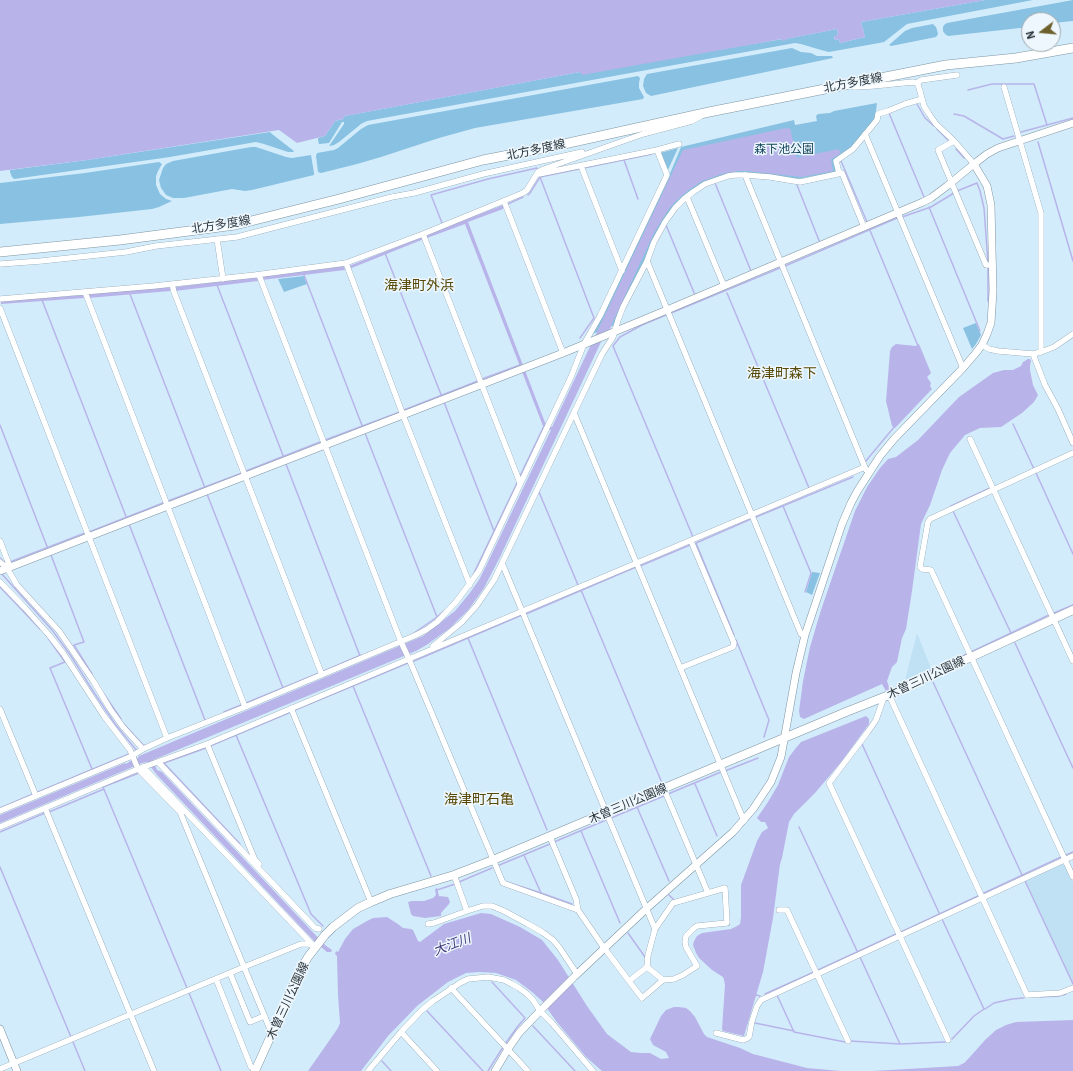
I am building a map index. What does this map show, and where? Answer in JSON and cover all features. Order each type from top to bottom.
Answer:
[{"type":"main road","name":"北方多度線","points":[[0,252],[120,240],[235,225],[339,199],[483,160],[555,146],[708,112],[946,64],[1016,58],[1073,48]]},
{"type":"main road","name":"木曽三川公園線","points":[[255,1070],[301,969],[320,942],[346,917],[358,908],[390,894],[454,875],[607,813],[886,696],[1073,610]]},
{"type":"street","points":[[918,84],[921,80],[957,75]]},
{"type":"street","points":[[818,89],[913,82],[918,84]]},
{"type":"street","points":[[494,1071],[519,1033],[575,975],[646,909],[733,832],[757,803],[770,782],[781,757],[796,673],[805,635],[842,524],[851,503],[867,475],[894,439],[963,368],[982,345],[991,323],[994,291],[991,204],[987,186],[974,164],[954,141],[936,124],[924,106],[918,84]]},
{"type":"street","points":[[1004,87],[1041,213],[1042,352]]},
{"type":"street","points":[[866,226],[842,173],[839,173],[836,160],[853,149],[877,120],[878,114],[922,99]]},
{"type":"street","points":[[0,299],[223,279],[346,264],[523,193],[527,190],[538,172],[544,169],[599,149],[692,121],[708,112]]},
{"type":"street","points":[[6,569],[523,369],[667,310],[931,198],[987,154],[998,148],[1073,124]]},
{"type":"street","points":[[865,134],[963,368]]},
{"type":"street","points":[[954,141],[938,150],[986,265],[993,265]]},
{"type":"street","points":[[536,175],[657,150],[679,144]]},
{"type":"street","points":[[0,264],[126,252],[156,246],[237,237],[392,197],[414,193],[505,168],[599,149]]},
{"type":"street","points":[[0,811],[133,756],[166,738],[401,643],[426,630],[437,622],[470,585],[479,571],[667,175],[657,150]]},
{"type":"street","points":[[581,166],[622,271]]},
{"type":"street","points":[[428,650],[456,628],[477,605],[494,580],[602,354],[613,337],[623,307],[647,261],[654,242],[675,208],[686,197],[705,184],[728,176],[744,175],[770,177],[800,182],[839,173]]},
{"type":"street","points":[[744,175],[867,475]]},
{"type":"street","points":[[686,197],[724,286]]},
{"type":"street","points":[[504,201],[563,353]]},
{"type":"street","points":[[423,234],[520,483]]},
{"type":"street","points":[[217,239],[223,279]]},
{"type":"street","points":[[647,261],[801,634],[805,635]]},
{"type":"street","points":[[346,264],[470,585]]},
{"type":"street","points":[[259,275],[401,643],[502,883],[578,910]]},
{"type":"street","points":[[172,284],[322,675]]},
{"type":"street","points":[[85,292],[245,707]]},
{"type":"street","points":[[0,308],[166,738]]},
{"type":"street","points":[[982,345],[989,349],[998,351],[1033,354],[1054,347],[1073,336]]},
{"type":"street","points":[[1033,354],[1045,386],[1073,443]]},
{"type":"street","points":[[574,413],[744,820]]},
{"type":"street","points":[[970,438],[1073,662]]},
{"type":"street","points":[[1073,453],[930,519],[928,522],[920,567],[922,569],[931,570],[1073,877]]},
{"type":"street","points":[[0,827],[141,768],[207,744],[408,658],[865,467]]},
{"type":"street","points":[[0,541],[6,569]]},
{"type":"street","points":[[680,668],[733,647],[734,643],[691,541]]},
{"type":"street","points":[[0,562],[61,629],[72,645]]},
{"type":"street","points":[[502,563],[655,929]]},
{"type":"street","points":[[12,576],[17,584],[59,631],[94,682],[110,709],[142,750]]},
{"type":"street","points":[[0,582],[26,608],[49,635],[63,653],[104,716],[130,750],[141,768],[180,812],[272,1034]]},
{"type":"street","points":[[886,696],[1027,995],[1060,993],[1073,988]]},
{"type":"street","points":[[886,696],[876,720],[829,783],[948,1040]]},
{"type":"street","points":[[291,708],[371,902]]},
{"type":"street","points":[[0,709],[36,796]]},
{"type":"street","points":[[207,744],[255,860],[319,929],[320,942]]},
{"type":"street","points":[[157,763],[315,928],[319,929]]},
{"type":"street","points":[[141,768],[320,942]]},
{"type":"street","points":[[664,789],[708,893]]},
{"type":"street","points":[[45,808],[154,1071]]},
{"type":"street","points":[[550,836],[576,899],[578,910],[642,998],[663,980],[674,979],[697,966],[686,947],[686,936],[694,928],[702,925],[726,923],[725,888],[673,904],[655,929],[648,955],[647,967],[630,981]]},
{"type":"street","points":[[716,1033],[743,1040],[746,1039],[748,1037],[757,1006],[761,1000],[1073,856]]},
{"type":"street","points":[[454,875],[467,911]]},
{"type":"street","points":[[428,924],[484,906],[492,906],[528,924],[553,940],[559,947],[575,975]]},
{"type":"street","points":[[778,910],[787,910],[848,1041]]},
{"type":"street","points":[[0,1069],[301,944],[320,942]]},
{"type":"street","points":[[647,967],[663,980]]},
{"type":"street","points":[[230,974],[250,1022],[264,1016]]},
{"type":"street","points":[[368,1071],[401,1032],[433,1000],[468,979],[491,977],[504,980],[519,988],[533,1000],[593,1071]]},
{"type":"street","points":[[216,979],[251,1067],[255,1070]]},
{"type":"street","points":[[451,988],[528,1071]]},
{"type":"street","points":[[0,1029],[17,1071]]},
{"type":"street","points":[[401,1032],[437,1071]]},
{"type":"shaded area","points":[[917,633],[931,668],[905,680]]},
{"type":"shaded area","points":[[1063,863],[1065,864],[1073,882],[1072,982],[1025,880]]},
{"type":"green space","points":[[985,0],[1033,0],[907,24],[884,42],[879,43],[829,52],[795,43],[367,121],[339,142],[329,146],[344,124],[344,122],[342,122],[329,143],[319,144],[318,140],[318,138],[325,136],[335,121],[343,119],[345,116],[580,72],[783,39],[786,40],[785,39],[837,29],[838,35],[834,37],[835,40],[839,39],[840,43],[865,37],[861,22]]},
{"type":"green space","points":[[1073,0],[1073,21],[1061,22],[1061,12],[1021,12],[1021,28],[948,36],[943,31],[944,25],[947,23]]},
{"type":"green space","points":[[933,24],[936,27],[938,34],[936,37],[891,46],[889,45],[905,31],[912,28]]},
{"type":"green space","points":[[792,48],[817,56],[832,56],[833,58],[651,96],[646,93],[643,86],[644,79],[647,74]]},
{"type":"green space","points":[[638,76],[640,78],[639,88],[644,97],[643,99],[475,128],[357,164],[321,173],[318,172],[317,153],[338,148],[368,125]]},
{"type":"green space","name":"森下池公園","points":[[877,103],[875,118],[852,148],[833,160],[836,172],[797,179],[762,174],[716,178],[675,205],[634,280],[615,325],[592,334],[669,176],[681,147],[794,120],[795,125],[817,121],[816,116],[818,114],[830,113]]},
{"type":"green space","points":[[270,132],[294,151],[288,152],[256,142],[170,157],[14,179],[10,172],[10,170],[87,160]]},
{"type":"green space","points":[[256,147],[292,158],[311,155],[314,175],[252,190],[245,191],[232,189],[184,198],[173,198],[166,195],[161,188],[159,180],[166,164],[173,161]]},
{"type":"green space","points":[[678,148],[667,172],[660,153]]},
{"type":"green space","points":[[159,162],[162,164],[156,176],[156,185],[160,194],[166,199],[172,201],[159,207],[79,217],[0,224],[0,183],[85,173]]},
{"type":"green space","points":[[304,276],[307,284],[284,292],[278,279]]},
{"type":"green space","points":[[976,323],[981,335],[972,349],[963,328]]},
{"type":"green space","points":[[812,572],[820,573],[812,595],[806,592]]},
{"type":"water","points":[[0,0],[985,0],[861,22],[865,37],[840,43],[839,39],[835,40],[834,36],[838,35],[837,29],[786,39],[783,41],[782,39],[582,75],[580,72],[345,116],[343,119],[335,121],[325,136],[297,143],[279,130],[87,160],[0,171]]},
{"type":"water","points":[[790,128],[797,158],[803,156],[803,154],[813,151],[814,154],[839,149],[840,154],[831,159],[833,171],[802,177],[747,171],[722,174],[702,181],[690,189],[668,210],[655,231],[610,329],[601,342],[484,588],[469,609],[450,628],[416,651],[153,760],[157,770],[162,772],[325,945],[332,950],[331,952],[327,952],[314,941],[157,775],[147,762],[0,823],[0,815],[125,763],[126,764],[139,756],[423,636],[455,611],[469,594],[479,580],[486,566],[551,430],[544,428],[543,426],[465,224],[427,238],[426,235],[503,205],[503,209],[468,222],[546,425],[552,427],[683,150]]},
{"type":"water","points":[[422,237],[424,239],[349,269],[349,266]]},
{"type":"water","points":[[344,266],[345,270],[262,280],[263,276]]},
{"type":"water","points":[[257,277],[258,281],[175,291],[175,287]]},
{"type":"water","points":[[170,287],[170,291],[88,298],[88,294]]},
{"type":"water","points":[[83,295],[84,298],[1,304],[1,301]]},
{"type":"water","points":[[896,344],[916,346],[919,344],[931,373],[927,377],[931,383],[930,386],[932,389],[895,428],[892,426],[886,401],[890,351]]},
{"type":"water","points":[[1028,359],[1031,361],[1030,370],[1033,385],[1038,395],[1034,402],[1022,413],[1001,427],[980,428],[965,435],[950,453],[942,470],[930,505],[921,524],[906,629],[902,638],[897,662],[892,667],[887,681],[891,689],[886,691],[882,684],[804,719],[800,717],[799,711],[803,681],[810,647],[855,511],[867,487],[888,459],[896,457],[918,440],[959,397],[993,373],[1004,370],[1013,370],[1021,366],[1023,362]]},
{"type":"water","points":[[866,716],[869,719],[869,724],[842,761],[815,793],[794,814],[789,822],[780,864],[773,918],[763,972],[744,1036],[723,1031],[724,980],[723,977],[712,970],[699,958],[693,945],[694,941],[697,936],[702,933],[731,929],[740,924],[741,885],[757,841],[762,832],[768,828],[765,822],[761,822],[757,818],[778,785],[789,757],[795,749],[801,742]]},
{"type":"water","points":[[437,888],[439,896],[448,897],[450,902],[441,913],[441,916],[425,918],[413,916],[411,914],[408,902],[424,901],[433,898],[436,895],[435,889]]},
{"type":"water","name":"大江川","points":[[481,913],[491,914],[520,927],[542,940],[558,960],[587,1006],[607,1034],[631,1052],[650,1053],[661,1059],[669,1058],[666,1052],[653,1045],[650,1039],[661,1016],[666,1010],[679,1007],[686,1008],[690,1011],[707,1037],[753,1054],[807,1068],[840,1071],[602,1071],[586,1057],[556,1021],[542,1001],[532,992],[516,980],[496,973],[479,972],[466,973],[448,982],[417,1006],[388,1036],[361,1071],[308,1071],[340,1023],[337,956],[335,954],[336,951],[338,952],[345,939],[353,929],[373,918],[387,917],[403,928],[413,930],[418,941],[420,942],[444,924]]},
{"type":"water","points":[[1073,1020],[1073,1071],[873,1071],[958,1066],[964,1063],[996,1030],[1006,1025],[1016,1022]]},
{"type":"waterway","points":[[968,90],[992,84],[1034,84],[1047,125]]},
{"type":"waterway","points":[[917,104],[925,118],[934,126]]},
{"type":"waterway","points":[[889,113],[924,197]]},
{"type":"waterway","points":[[954,114],[964,116],[1003,139],[1014,136]]},
{"type":"waterway","points":[[1021,132],[1073,118]]},
{"type":"waterway","points":[[937,129],[948,140]]},
{"type":"waterway","points":[[1038,142],[1073,261]]},
{"type":"waterway","points":[[956,149],[964,158]]},
{"type":"waterway","points":[[584,168],[652,154]]},
{"type":"waterway","points":[[624,160],[638,199]]},
{"type":"waterway","points":[[841,161],[867,222]]},
{"type":"waterway","points":[[442,223],[431,195],[488,179],[537,168]]},
{"type":"waterway","points":[[528,195],[540,177],[579,169]]},
{"type":"waterway","points":[[540,177],[594,318],[580,338]]},
{"type":"waterway","points":[[715,183],[751,271]]},
{"type":"waterway","points":[[957,191],[977,183],[984,208],[988,263]]},
{"type":"waterway","points":[[797,185],[820,243]]},
{"type":"waterway","points":[[902,217],[931,207],[954,193]]},
{"type":"waterway","points":[[508,204],[523,197]]},
{"type":"waterway","points":[[929,207],[980,331]]},
{"type":"waterway","points":[[785,266],[897,218]]},
{"type":"waterway","points":[[666,225],[695,295]]},
{"type":"waterway","points":[[869,228],[918,346]]},
{"type":"waterway","points":[[385,253],[442,397]]},
{"type":"waterway","points":[[671,313],[780,268]]},
{"type":"waterway","points":[[988,268],[988,301]]},
{"type":"waterway","points":[[304,275],[363,428]]},
{"type":"waterway","points":[[217,285],[284,458]]},
{"type":"waterway","points":[[727,293],[809,488]]},
{"type":"waterway","points":[[130,294],[205,488]]},
{"type":"waterway","points":[[42,300],[127,519]]},
{"type":"waterway","points":[[666,315],[642,325],[620,337],[613,346],[693,537]]},
{"type":"waterway","points":[[482,379],[520,365]]},
{"type":"waterway","points":[[404,410],[478,381]]},
{"type":"waterway","points":[[444,402],[494,531]]},
{"type":"waterway","points":[[325,440],[400,412]]},
{"type":"waterway","points":[[1013,424],[1034,469]]},
{"type":"waterway","points":[[0,425],[48,549]]},
{"type":"waterway","points":[[520,476],[544,426]]},
{"type":"waterway","points":[[865,462],[895,426]]},
{"type":"waterway","points":[[365,433],[437,617]]},
{"type":"waterway","points":[[246,471],[320,442]]},
{"type":"waterway","points":[[286,464],[360,656]]},
{"type":"waterway","points":[[168,501],[242,473]]},
{"type":"waterway","points":[[1036,473],[1073,554]]},
{"type":"waterway","points":[[756,517],[853,477]]},
{"type":"waterway","points":[[473,575],[517,483]]},
{"type":"waterway","points":[[951,507],[990,488]]},
{"type":"waterway","points":[[540,490],[539,492],[578,585]]},
{"type":"waterway","points":[[207,494],[283,688]]},
{"type":"waterway","points":[[89,532],[163,503]]},
{"type":"waterway","points":[[783,506],[811,573],[805,592]]},
{"type":"waterway","points":[[953,511],[1011,633]]},
{"type":"waterway","points":[[696,543],[751,519]]},
{"type":"waterway","points":[[129,524],[205,720]]},
{"type":"waterway","points":[[10,562],[85,533]]},
{"type":"waterway","points":[[696,543],[734,635]]},
{"type":"waterway","points":[[640,566],[690,545]]},
{"type":"waterway","points":[[51,555],[84,642],[74,645],[92,674]]},
{"type":"waterway","points":[[0,558],[5,563]]},
{"type":"waterway","points":[[526,614],[636,567]]},
{"type":"waterway","points":[[1,573],[52,630],[71,656],[115,724],[137,751]]},
{"type":"waterway","points":[[0,587],[40,629]]},
{"type":"waterway","points":[[581,590],[662,783]]},
{"type":"waterway","points":[[1054,613],[1073,605]]},
{"type":"waterway","points":[[414,633],[445,610]]},
{"type":"waterway","points":[[414,661],[522,615]]},
{"type":"waterway","points":[[971,652],[1049,615]]},
{"type":"waterway","points":[[48,638],[65,662],[50,668],[92,769]]},
{"type":"waterway","points":[[468,638],[547,830]]},
{"type":"waterway","points":[[736,640],[769,720],[764,737]]},
{"type":"waterway","points":[[1015,643],[1073,768]]},
{"type":"waterway","points":[[927,672],[967,654]]},
{"type":"waterway","points":[[324,671],[361,655]]},
{"type":"waterway","points":[[295,710],[408,663]]},
{"type":"waterway","points":[[246,703],[319,673]]},
{"type":"waterway","points":[[896,687],[922,674]]},
{"type":"waterway","points":[[933,682],[1023,877]]},
{"type":"waterway","points":[[353,686],[431,876]]},
{"type":"waterway","points":[[104,694],[121,719]]},
{"type":"waterway","points":[[224,712],[241,705]]},
{"type":"waterway","points":[[210,746],[291,712]]},
{"type":"waterway","points":[[123,723],[144,746],[145,745]]},
{"type":"waterway","points":[[236,735],[311,914],[323,926]]},
{"type":"waterway","points":[[862,744],[940,915]]},
{"type":"waterway","points":[[206,748],[164,763],[240,844]]},
{"type":"waterway","points":[[38,792],[129,754]]},
{"type":"waterway","points":[[725,771],[758,758]]},
{"type":"waterway","points":[[668,794],[721,772]]},
{"type":"waterway","points":[[139,773],[103,787],[187,988]]},
{"type":"waterway","points":[[695,784],[717,836]]},
{"type":"waterway","points":[[49,812],[104,789]]},
{"type":"waterway","points":[[0,808],[33,794]]},
{"type":"waterway","points":[[611,818],[664,796]]},
{"type":"waterway","points":[[637,807],[669,881]]},
{"type":"waterway","points":[[0,832],[45,813]]},
{"type":"waterway","points":[[554,842],[606,820]]},
{"type":"waterway","points":[[799,827],[858,953]]},
{"type":"waterway","points":[[581,831],[620,923]]},
{"type":"waterway","points":[[497,866],[550,844]]},
{"type":"waterway","points":[[1066,855],[1073,852]]},
{"type":"waterway","points":[[507,882],[541,893],[524,855]]},
{"type":"waterway","points":[[984,893],[1061,857]]},
{"type":"waterway","points":[[0,867],[71,1037]]},
{"type":"waterway","points":[[459,882],[492,868]]},
{"type":"waterway","points":[[1025,881],[1073,984]]},
{"type":"waterway","points":[[437,890],[455,884]]},
{"type":"waterway","points":[[541,893],[572,904]]},
{"type":"waterway","points":[[669,895],[675,901]]},
{"type":"waterway","points":[[901,932],[978,896]]},
{"type":"waterway","points":[[942,919],[984,1009],[974,1016],[952,1039]]},
{"type":"waterway","points":[[628,933],[645,957]]},
{"type":"waterway","points":[[818,970],[896,934]]},
{"type":"waterway","points":[[860,957],[900,1044],[945,1042]]},
{"type":"waterway","points":[[765,994],[814,972]]},
{"type":"waterway","points":[[492,982],[525,1018],[505,1044]]},
{"type":"waterway","points":[[189,993],[221,1071]]},
{"type":"waterway","points":[[1040,997],[1066,994]]},
{"type":"waterway","points":[[756,995],[760,996]]},
{"type":"waterway","points":[[777,995],[794,1032],[845,1042]]},
{"type":"waterway","points":[[985,1009],[994,1003],[1024,998]]},
{"type":"waterway","points":[[427,1011],[483,1071]]},
{"type":"waterway","points":[[755,1023],[794,1031]]},
{"type":"waterway","points":[[533,1026],[575,1071]]},
{"type":"waterway","points":[[850,1041],[900,1044]]},
{"type":"waterway","points":[[73,1042],[85,1071]]},
{"type":"waterway","points":[[488,1071],[503,1047]]},
{"type":"waterway","points":[[382,1061],[391,1071]]},
{"type":"district","name":"海津町外浜","points":[[419,286]]},
{"type":"district","name":"海津町森下","points":[[782,374]]},
{"type":"district","name":"海津町石亀","points":[[479,800]]}]
